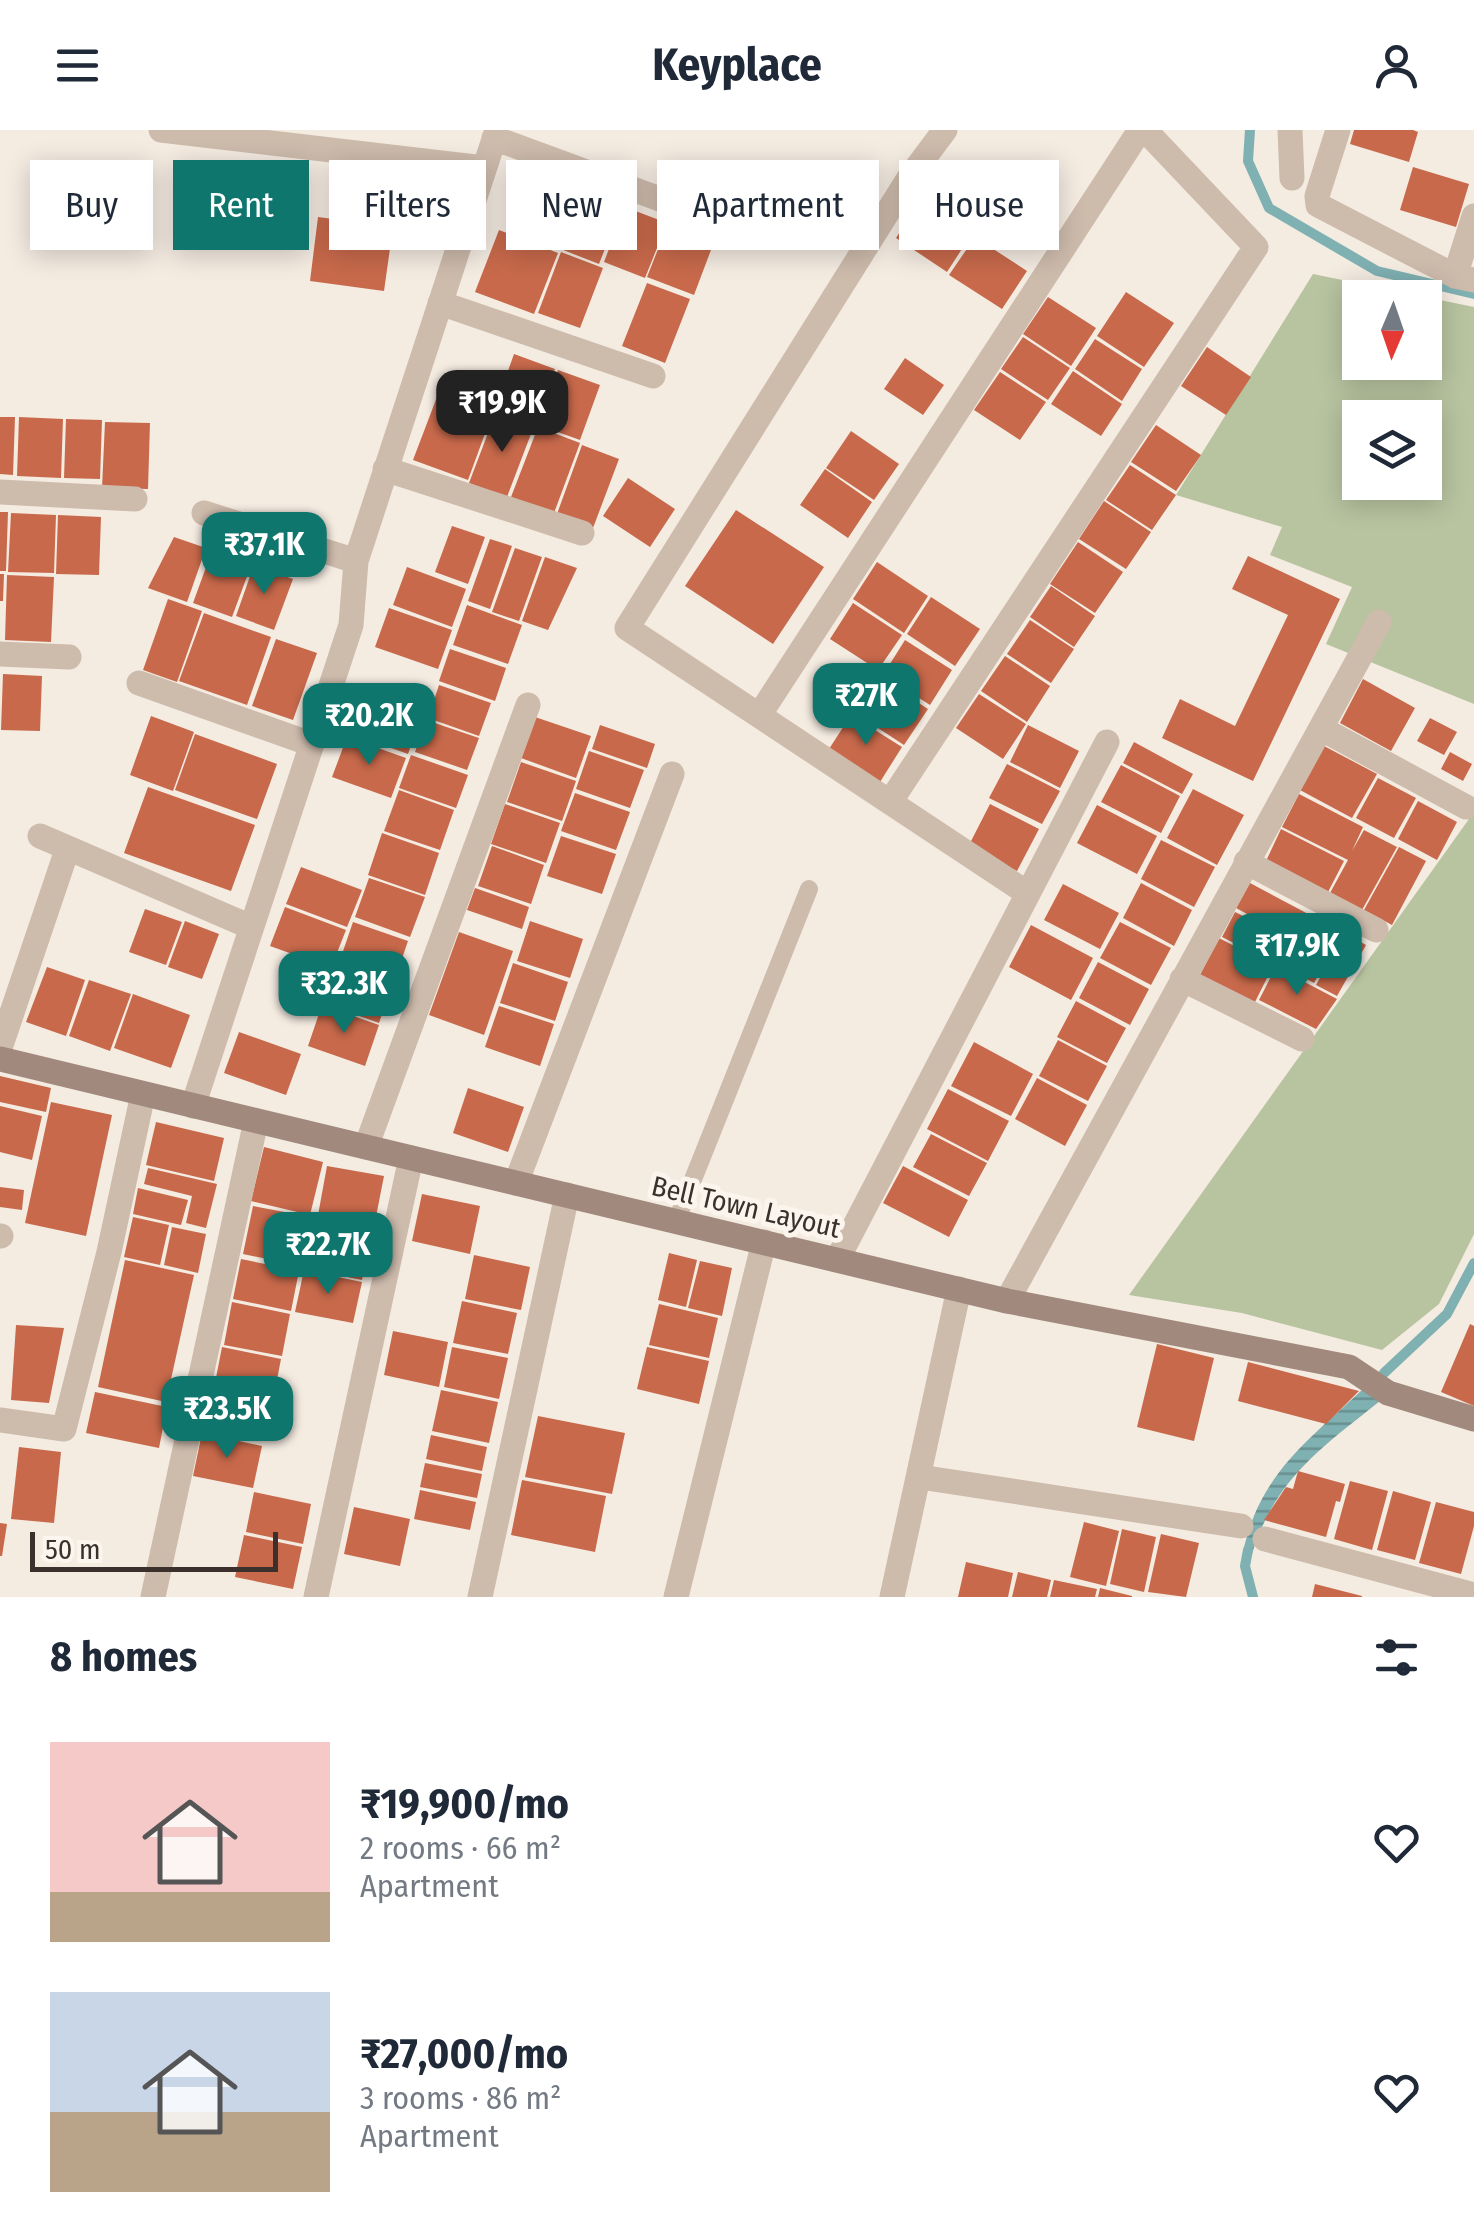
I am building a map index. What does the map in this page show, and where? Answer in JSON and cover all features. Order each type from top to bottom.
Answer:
[{"type":"street","points":[[161,130],[301,139],[434,160]]},
{"type":"street","points":[[946,130],[909,178],[627,628],[1027,893]]},
{"type":"street","points":[[760,714],[1142,130],[1256,247],[890,802]]},
{"type":"street","points":[[1290,130],[1292,178]]},
{"type":"street","points":[[1338,130],[1317,196],[1318,205],[1464,278],[1474,216]]},
{"type":"street","points":[[486,162],[496,134],[657,198]]},
{"type":"street","points":[[192,1106],[350,625],[356,561],[457,250]]},
{"type":"street","points":[[440,303],[652,376]]},
{"type":"street","points":[[385,469],[582,533]]},
{"type":"street","points":[[0,492],[135,498]]},
{"type":"street","points":[[204,513],[356,561]]},
{"type":"street","points":[[1007,1301],[1379,622]]},
{"type":"street","points":[[0,654],[69,657]]},
{"type":"street","points":[[140,684],[312,744]]},
{"type":"street","points":[[366,1147],[528,705]]},
{"type":"street","points":[[1322,728],[1466,807]]},
{"type":"street","points":[[837,1260],[1106,742]]},
{"type":"street","points":[[516,1183],[672,774]]},
{"type":"street","points":[[40,836],[251,926]]},
{"type":"street","points":[[0,1048],[67,850]]},
{"type":"street","points":[[1246,862],[1376,930]]},
{"type":"street","points":[[1182,979],[1302,1039]]},
{"type":"street","name":"Bell Town Layout","points":[[0,1059],[1007,1301],[1350,1367],[1388,1394],[1474,1419]]},
{"type":"street","points":[[0,1420],[64,1429],[144,1094]]},
{"type":"street","points":[[154,1597],[256,1121]]},
{"type":"street","points":[[316,1597],[411,1158]]},
{"type":"street","points":[[480,1597],[567,1196]]},
{"type":"street","points":[[676,1597],[764,1242]]},
{"type":"street","points":[[892,1597],[959,1289]]},
{"type":"street","points":[[920,1476],[1241,1526]]},
{"type":"street","points":[[1265,1539],[1474,1595]]},
{"type":"lane","points":[[676,1222],[809,889]]},
{"type":"green space","points":[[1313,274],[1342,280],[1342,380],[1442,380],[1442,300],[1474,307],[1474,704],[1326,644],[1352,587],[1270,555],[1282,527],[1176,495]]},
{"type":"green space","points":[[1474,812],[1474,1234],[1439,1304],[1382,1350],[1242,1313],[1129,1295]]},
{"type":"water","points":[[1364,1388],[1380,1401],[1302,1467],[1273,1505],[1252,1554],[1243,1552],[1261,1500],[1274,1479],[1306,1442]]},
{"type":"building","points":[[1354,130],[1418,132],[1409,162],[1350,144]]},
{"type":"building","points":[[1413,167],[1469,184],[1456,227],[1400,210]]},
{"type":"building","points":[[637,212],[657,219],[657,248],[645,278],[604,262],[609,250],[637,250]]},
{"type":"building","points":[[318,217],[329,218],[329,250],[390,250],[384,291],[310,281]]},
{"type":"building","points":[[499,230],[506,233],[506,250],[558,253],[534,314],[475,292]]},
{"type":"building","points":[[563,250],[604,250],[599,264]]},
{"type":"building","points":[[658,250],[711,250],[694,295],[647,277]]},
{"type":"building","points":[[914,250],[961,250],[947,272]]},
{"type":"building","points":[[966,250],[995,250],[1027,271],[1002,309],[949,275]]},
{"type":"building","points":[[561,252],[603,268],[580,328],[538,313]]},
{"type":"building","points":[[647,283],[690,299],[665,363],[622,346]]},
{"type":"building","points":[[1126,292],[1174,323],[1144,367],[1097,336]]},
{"type":"building","points":[[1048,297],[1096,328],[1071,366],[1023,334]]},
{"type":"building","points":[[1023,337],[1070,368],[1048,400],[1001,369]]},
{"type":"building","points":[[1095,339],[1142,369],[1122,401],[1075,369]]},
{"type":"building","points":[[1207,347],[1251,377],[1226,415],[1181,386]]},
{"type":"building","points":[[514,354],[555,369],[536,422],[495,407]]},
{"type":"building","points":[[905,358],[944,385],[923,415],[884,389]]},
{"type":"building","points":[[558,370],[600,385],[580,440],[538,425]]},
{"type":"building","points":[[1073,371],[1122,404],[1101,436],[1051,404]]},
{"type":"building","points":[[1000,372],[1046,402],[1020,440],[974,410]]},
{"type":"building","points":[[440,389],[494,409],[468,480],[413,460]]},
{"type":"building","points":[[496,412],[534,426],[507,497],[469,483]]},
{"type":"building","points":[[0,417],[15,417],[13,475],[0,474]]},
{"type":"building","points":[[19,417],[63,419],[61,478],[17,476]]},
{"type":"building","points":[[66,419],[102,420],[100,479],[64,478]]},
{"type":"building","points":[[105,422],[150,423],[148,489],[102,488]]},
{"type":"building","points":[[1156,425],[1201,455],[1176,491],[1131,462]]},
{"type":"building","points":[[538,427],[580,443],[554,513],[511,497]]},
{"type":"building","points":[[851,431],[899,464],[874,500],[826,468]]},
{"type":"building","points":[[582,445],[619,459],[593,528],[557,514]]},
{"type":"building","points":[[1130,465],[1176,495],[1152,530],[1106,500]]},
{"type":"building","points":[[825,469],[872,502],[848,538],[800,505]]},
{"type":"building","points":[[628,478],[675,509],[650,547],[603,516]]},
{"type":"building","points":[[1104,501],[1151,532],[1126,569],[1079,539]]},
{"type":"building","points":[[736,510],[824,567],[773,644],[685,586]]},
{"type":"building","points":[[0,512],[8,512],[6,571],[0,571]]},
{"type":"building","points":[[11,513],[56,515],[54,573],[8,572]]},
{"type":"building","points":[[58,515],[101,517],[99,575],[56,574]]},
{"type":"building","points":[[452,526],[485,537],[468,584],[435,572]]},
{"type":"building","points":[[174,537],[206,548],[187,602],[148,588]]},
{"type":"building","points":[[490,539],[512,546],[490,609],[468,601]]},
{"type":"building","points":[[1078,542],[1123,572],[1095,613],[1050,584]]},
{"type":"building","points":[[213,548],[252,563],[232,617],[193,603]]},
{"type":"building","points":[[515,548],[542,557],[519,621],[492,612]]},
{"type":"building","points":[[1248,556],[1340,599],[1253,781],[1162,738],[1180,699],[1235,726],[1288,615],[1232,589]]},
{"type":"building","points":[[545,557],[577,568],[548,630],[522,621]]},
{"type":"building","points":[[877,562],[928,596],[904,633],[853,599]]},
{"type":"building","points":[[254,565],[293,579],[274,630],[236,616]]},
{"type":"building","points":[[407,567],[466,589],[452,627],[393,605]]},
{"type":"building","points":[[0,574],[4,574],[3,601],[0,601]]},
{"type":"building","points":[[7,575],[54,577],[51,642],[5,640]]},
{"type":"building","points":[[1051,586],[1095,616],[1074,647],[1030,617]]},
{"type":"building","points":[[931,597],[980,629],[955,666],[907,634]]},
{"type":"building","points":[[168,599],[202,611],[177,682],[143,670]]},
{"type":"building","points":[[853,603],[902,635],[878,670],[830,639]]},
{"type":"building","points":[[467,605],[522,625],[508,664],[453,645]]},
{"type":"building","points":[[389,608],[452,630],[438,669],[375,647]]},
{"type":"building","points":[[204,613],[271,637],[247,705],[179,681]]},
{"type":"building","points":[[1030,620],[1074,649],[1051,683],[1007,654]]},
{"type":"building","points":[[276,639],[317,653],[293,720],[252,706]]},
{"type":"building","points":[[905,640],[952,670],[930,705],[883,675]]},
{"type":"building","points":[[450,649],[506,668],[495,701],[439,681]]},
{"type":"building","points":[[1005,656],[1050,686],[1027,722],[981,691]]},
{"type":"building","points":[[3,674],[42,676],[40,731],[1,730]]},
{"type":"building","points":[[879,677],[928,709],[904,745],[855,713]]},
{"type":"building","points":[[1363,679],[1415,708],[1391,751],[1340,723]]},
{"type":"building","points":[[439,685],[491,703],[479,736],[428,718]]},
{"type":"building","points":[[359,691],[422,714],[408,754],[344,731]]},
{"type":"building","points":[[979,694],[1026,724],[1003,759],[956,728]]},
{"type":"building","points":[[851,715],[902,747],[880,782],[829,749]]},
{"type":"building","points":[[151,716],[194,732],[173,791],[130,775]]},
{"type":"building","points":[[535,717],[591,736],[576,778],[521,758]]},
{"type":"building","points":[[1430,718],[1457,732],[1444,755],[1417,741]]},
{"type":"building","points":[[426,720],[479,738],[467,770],[415,752]]},
{"type":"building","points":[[600,725],[655,744],[647,768],[592,749]]},
{"type":"building","points":[[1028,725],[1079,751],[1060,788],[1010,762]]},
{"type":"building","points":[[195,734],[277,764],[257,819],[175,790]]},
{"type":"building","points":[[347,737],[406,758],[391,798],[332,777]]},
{"type":"building","points":[[1134,742],[1193,774],[1182,794],[1123,763]]},
{"type":"building","points":[[1324,746],[1377,774],[1352,818],[1300,790]]},
{"type":"building","points":[[589,751],[644,770],[630,808],[576,789]]},
{"type":"building","points":[[1450,752],[1472,764],[1463,781],[1441,769]]},
{"type":"building","points":[[411,755],[468,775],[456,808],[399,788]]},
{"type":"building","points":[[521,762],[576,781],[562,821],[507,802]]},
{"type":"building","points":[[1007,764],[1060,791],[1042,824],[989,798]]},
{"type":"building","points":[[1121,765],[1180,796],[1161,833],[1101,802]]},
{"type":"building","points":[[1378,778],[1416,798],[1394,838],[1356,818]]},
{"type":"building","points":[[148,787],[255,825],[231,891],[124,853]]},
{"type":"building","points":[[1193,789],[1244,815],[1217,865],[1167,838]]},
{"type":"building","points":[[399,790],[454,810],[440,850],[384,831]]},
{"type":"building","points":[[575,793],[630,812],[616,850],[561,831]]},
{"type":"building","points":[[1299,794],[1363,827],[1352,851],[1364,830],[1397,847],[1362,910],[1330,893],[1348,860],[1282,827]]},
{"type":"building","points":[[1418,801],[1457,822],[1437,860],[1398,839]]},
{"type":"building","points":[[505,804],[560,823],[546,863],[491,844]]},
{"type":"building","points":[[990,804],[1039,829],[1017,871],[968,847]]},
{"type":"building","points":[[1097,805],[1157,836],[1137,874],[1077,843]]},
{"type":"building","points":[[1281,829],[1344,861],[1328,892],[1266,861]]},
{"type":"building","points":[[382,833],[439,853],[425,895],[368,875]]},
{"type":"building","points":[[561,836],[616,854],[602,894],[547,876]]},
{"type":"building","points":[[1161,840],[1215,867],[1194,907],[1141,879]]},
{"type":"building","points":[[492,846],[544,865],[531,904],[478,886]]},
{"type":"building","points":[[1399,847],[1426,861],[1392,925],[1364,910]]},
{"type":"building","points":[[301,867],[362,890],[347,927],[286,904]]},
{"type":"building","points":[[369,878],[425,897],[410,937],[355,917]]},
{"type":"building","points":[[1141,883],[1192,910],[1174,946],[1123,918]]},
{"type":"building","points":[[1250,883],[1312,916],[1299,942],[1236,908]]},
{"type":"building","points":[[1063,884],[1119,913],[1100,949],[1044,920]]},
{"type":"building","points":[[475,888],[529,907],[522,929],[467,910]]},
{"type":"building","points":[[285,907],[346,930],[331,968],[270,946]]},
{"type":"building","points":[[145,909],[182,922],[166,965],[129,952]]},
{"type":"building","points":[[1235,912],[1298,943],[1285,969],[1222,937]]},
{"type":"building","points":[[1316,918],[1343,933],[1314,983],[1287,968]]},
{"type":"building","points":[[185,921],[219,934],[202,979],[168,967]]},
{"type":"building","points":[[530,921],[583,939],[570,978],[517,961]]},
{"type":"building","points":[[353,922],[408,941],[395,979],[340,960]]},
{"type":"building","points":[[1120,922],[1171,948],[1151,985],[1100,958]]},
{"type":"building","points":[[1031,925],[1093,958],[1071,1000],[1009,967]]},
{"type":"building","points":[[459,932],[513,951],[484,1035],[429,1015]]},
{"type":"building","points":[[1345,933],[1366,945],[1337,996],[1316,985]]},
{"type":"building","points":[[1219,938],[1273,966],[1255,1002],[1200,975]]},
{"type":"building","points":[[1098,962],[1149,989],[1130,1025],[1079,998]]},
{"type":"building","points":[[338,963],[393,982],[379,1023],[323,1003]]},
{"type":"building","points":[[513,963],[568,982],[555,1021],[500,1003]]},
{"type":"building","points":[[47,967],[85,980],[66,1036],[26,1022]]},
{"type":"building","points":[[1276,967],[1337,999],[1316,1029],[1259,1000]]},
{"type":"building","points":[[89,980],[131,994],[110,1051],[69,1036]]},
{"type":"building","points":[[133,994],[190,1015],[171,1068],[114,1048]]},
{"type":"building","points":[[1076,1001],[1126,1028],[1107,1063],[1057,1037]]},
{"type":"building","points":[[322,1005],[379,1025],[365,1066],[308,1046]]},
{"type":"building","points":[[499,1006],[554,1024],[540,1066],[485,1047]]},
{"type":"building","points":[[239,1032],[301,1054],[286,1095],[224,1073]]},
{"type":"building","points":[[1058,1040],[1107,1066],[1088,1101],[1039,1076]]},
{"type":"building","points":[[974,1042],[1033,1074],[1011,1116],[951,1086]]},
{"type":"building","points":[[0,1076],[51,1088],[46,1112],[0,1102]]},
{"type":"building","points":[[1037,1078],[1087,1105],[1065,1146],[1015,1119]]},
{"type":"building","points":[[468,1088],[524,1107],[508,1152],[453,1133]]},
{"type":"building","points":[[948,1089],[1009,1121],[988,1161],[927,1129]]},
{"type":"building","points":[[51,1102],[112,1115],[86,1236],[25,1223]]},
{"type":"building","points":[[0,1106],[42,1116],[32,1160],[0,1152]]},
{"type":"building","points":[[156,1122],[224,1138],[214,1181],[146,1165]]},
{"type":"building","points":[[931,1134],[987,1163],[969,1196],[913,1167]]},
{"type":"building","points":[[264,1147],[323,1162],[310,1215],[251,1201]]},
{"type":"building","points":[[327,1166],[384,1176],[372,1237],[316,1226]]},
{"type":"building","points":[[903,1166],[968,1200],[949,1237],[883,1203]]},
{"type":"building","points":[[148,1168],[217,1184],[206,1228],[186,1223],[192,1196],[144,1184]]},
{"type":"building","points":[[0,1187],[24,1190],[22,1210],[0,1207]]},
{"type":"building","points":[[138,1188],[188,1200],[181,1225],[133,1214]]},
{"type":"building","points":[[422,1194],[480,1206],[470,1254],[412,1241]]},
{"type":"building","points":[[253,1206],[311,1217],[301,1266],[243,1254]]},
{"type":"building","points":[[133,1217],[169,1225],[160,1265],[124,1257]]},
{"type":"building","points":[[172,1227],[206,1234],[198,1273],[164,1265]]},
{"type":"building","points":[[315,1229],[370,1240],[362,1280],[307,1269]]},
{"type":"building","points":[[669,1253],[697,1260],[686,1307],[658,1300]]},
{"type":"building","points":[[474,1255],[530,1267],[521,1310],[465,1299]]},
{"type":"building","points":[[241,1259],[299,1271],[291,1311],[233,1299]]},
{"type":"building","points":[[125,1260],[194,1275],[166,1402],[98,1387]]},
{"type":"building","points":[[700,1261],[732,1268],[722,1316],[688,1308]]},
{"type":"building","points":[[304,1270],[362,1282],[353,1323],[295,1312]]},
{"type":"building","points":[[462,1301],[517,1313],[508,1354],[453,1343]]},
{"type":"building","points":[[232,1302],[290,1314],[282,1356],[224,1345]]},
{"type":"building","points":[[659,1304],[718,1318],[709,1358],[649,1345]]},
{"type":"building","points":[[1470,1324],[1474,1326],[1474,1406],[1441,1392]]},
{"type":"building","points":[[16,1325],[64,1328],[49,1403],[11,1400]]},
{"type":"building","points":[[393,1331],[448,1342],[439,1387],[384,1375]]},
{"type":"building","points":[[1157,1344],[1214,1358],[1194,1441],[1137,1427]]},
{"type":"building","points":[[222,1347],[281,1359],[273,1400],[214,1388]]},
{"type":"building","points":[[452,1347],[508,1358],[499,1399],[444,1387]]},
{"type":"building","points":[[647,1347],[709,1361],[699,1404],[637,1389]]},
{"type":"building","points":[[1248,1362],[1359,1391],[1326,1424],[1238,1401]]},
{"type":"building","points":[[441,1390],[498,1402],[489,1443],[432,1431]]},
{"type":"building","points":[[95,1392],[167,1407],[159,1448],[86,1433]]},
{"type":"building","points":[[538,1416],[625,1433],[612,1494],[525,1477]]},
{"type":"building","points":[[202,1433],[262,1446],[253,1488],[193,1476]]},
{"type":"building","points":[[431,1435],[487,1447],[482,1471],[426,1459]]},
{"type":"building","points":[[19,1447],[61,1452],[54,1523],[11,1519]]},
{"type":"building","points":[[425,1463],[482,1474],[477,1498],[420,1487]]},
{"type":"building","points":[[1298,1471],[1345,1484],[1326,1537],[1264,1520],[1286,1487],[1293,1489]]},
{"type":"building","points":[[522,1480],[606,1496],[595,1552],[511,1535]]},
{"type":"building","points":[[1350,1481],[1388,1491],[1372,1550],[1334,1539]]},
{"type":"building","points":[[420,1490],[476,1502],[470,1530],[414,1519]]},
{"type":"building","points":[[1393,1491],[1431,1502],[1415,1560],[1377,1550]]},
{"type":"building","points":[[254,1492],[311,1504],[303,1544],[246,1532]]},
{"type":"building","points":[[1436,1502],[1474,1512],[1461,1574],[1419,1563]]},
{"type":"building","points":[[354,1507],[410,1519],[400,1566],[344,1554]]},
{"type":"building","points":[[1084,1522],[1119,1531],[1106,1586],[1070,1577]]},
{"type":"building","points":[[0,1523],[7,1524],[2,1556],[0,1556]]},
{"type":"building","points":[[1122,1529],[1156,1537],[1144,1592],[1110,1584]]},
{"type":"building","points":[[1161,1534],[1199,1543],[1186,1597],[1148,1592]]},
{"type":"building","points":[[244,1535],[302,1547],[293,1589],[235,1577]]},
{"type":"building","points":[[966,1562],[1013,1573],[1008,1597],[958,1597]]},
{"type":"building","points":[[1018,1572],[1051,1580],[1047,1597],[1012,1597]]},
{"type":"building","points":[[1054,1580],[1097,1589],[1095,1597],[1050,1597]]},
{"type":"building","points":[[1315,1584],[1362,1596],[1362,1597],[1312,1597]]},
{"type":"building","points":[[1100,1588],[1132,1596],[1132,1597],[1098,1597]]},
{"type":"waterway","points":[[1250,130],[1248,161],[1269,208],[1377,271],[1474,294]]},
{"type":"waterway","points":[[1384,1373],[1447,1314],[1474,1263]]},
{"type":"waterway","points":[[1248,1550],[1245,1566],[1253,1597]]}]
